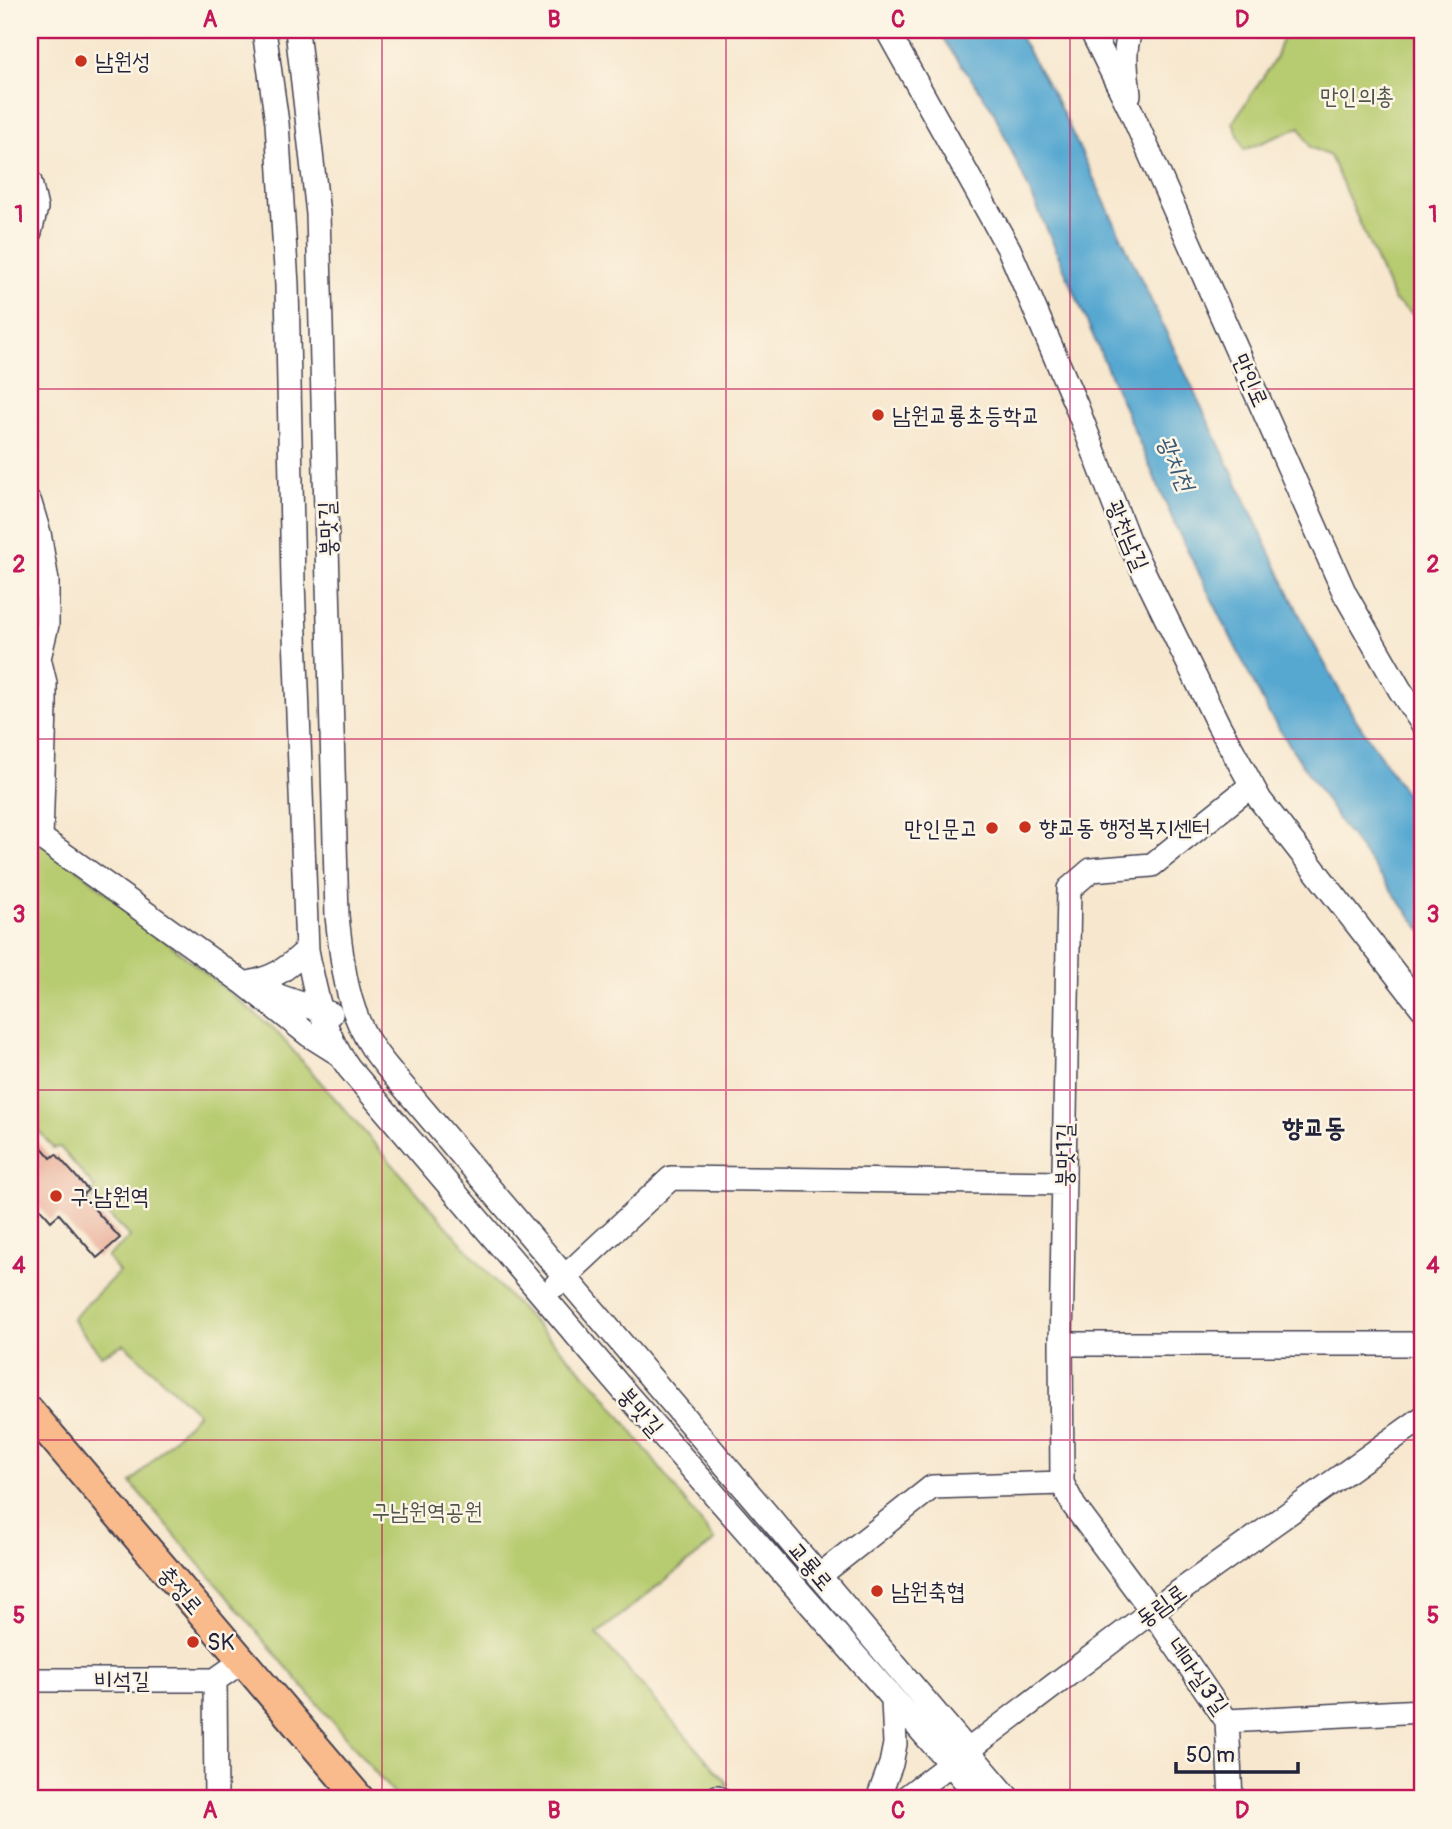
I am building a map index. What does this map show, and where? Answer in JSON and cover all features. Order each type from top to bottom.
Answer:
[{"type":"main road","name":"충정로","points":[[30,1411],[360,1799]]},
{"type":"street","name":"붕맛길","points":[[264,30],[277,123],[287,285],[293,582],[307,950],[328,1034],[337,1052],[893,1700],[960,1758]]},
{"type":"street","name":"붕맛길","points":[[297,30],[318,214],[337,916],[344,971],[352,1006],[372,1047],[396,1078],[653,1380]]},
{"type":"street","name":"광천남길","points":[[887,30],[1009,249],[1076,405],[1128,540],[1218,723],[1260,800],[1422,1008]]},
{"type":"street","name":"만인로","points":[[1091,30],[1130,108],[1345,594],[1422,723]]},
{"type":"street","points":[[1130,108],[1126,63],[1131,30]]},
{"type":"street","points":[[30,182],[36,208],[30,232]]},
{"type":"street","points":[[30,503],[39,533],[47,582],[47,625],[35,652],[45,683],[46,707],[35,834]]},
{"type":"street","name":"붕맛1길","points":[[1152,1611],[1074,1506],[1062,1483],[1061,1344],[1069,889],[1091,870],[1152,865],[1252,785]]},
{"type":"street","name":"붕맛길","points":[[35,834],[245,984],[309,1035],[337,1052]]},
{"type":"street","points":[[245,984],[272,978],[307,950]]},
{"type":"street","name":"붕맛길","points":[[245,984],[361,1026]]},
{"type":"street","points":[[544,1295],[671,1178],[1064,1183]]},
{"type":"street","points":[[1061,1344],[1422,1344]]},
{"type":"street","name":"교룡로","points":[[653,1380],[820,1576],[960,1758]]},
{"type":"street","name":"동림로","points":[[904,1799],[1152,1611],[1421,1423]]},
{"type":"street","points":[[820,1576],[932,1487],[1062,1483]]},
{"type":"street","name":"네마실3길","points":[[1152,1611],[1227,1721],[1422,1711]]},
{"type":"street","points":[[216,1799],[215,1680],[241,1661]]},
{"type":"street","name":"비석길","points":[[30,1680],[215,1680]]},
{"type":"street","points":[[878,1799],[895,1744],[893,1700]]},
{"type":"street","points":[[1227,1721],[1231,1799]]},
{"type":"street","points":[[960,1758],[981,1799]]},
{"type":"street","points":[[960,1758],[1009,1799]]},
{"type":"green space","name":"만인의총","points":[[1285,30],[1422,30],[1422,321],[1394,300],[1330,156],[1310,147],[1300,127],[1244,150],[1233,122],[1275,59]]},
{"type":"green space","name":"구남원역공원","points":[[30,830],[274,1029],[508,1296],[599,1388],[715,1541],[597,1634],[728,1784],[709,1799],[398,1799],[131,1483],[198,1413],[124,1344],[101,1355],[72,1319],[119,1272],[107,1257],[130,1237],[90,1196],[95,1188],[60,1147],[53,1148],[30,1120]]},
{"type":"water","name":"광치천","points":[[937,30],[1016,30],[1057,101],[1309,635],[1353,715],[1422,813],[1422,931],[1342,825],[1268,712],[1176,527],[993,110]]},
{"type":"building","name":"구.남원역","points":[[30,1134],[51,1158],[56,1154],[88,1190],[82,1195],[120,1238],[97,1258],[59,1214],[51,1221],[30,1197]]},
{"type":"place","name":"남원성","points":[[81,61]]},
{"type":"place","name":"남원교룡초등학교","points":[[878,415]]},
{"type":"place","name":"향교동 행정복지센터","points":[[1025,827]]},
{"type":"place","name":"만인문고","points":[[992,828]]},
{"type":"place","name":"구.남원역","points":[[56,1196]]},
{"type":"place","name":"남원축협","points":[[877,1591]]},
{"type":"place","name":"SK","points":[[193,1642]]},
{"type":"district","name":"향교동","points":[[1314,1127]]}]
